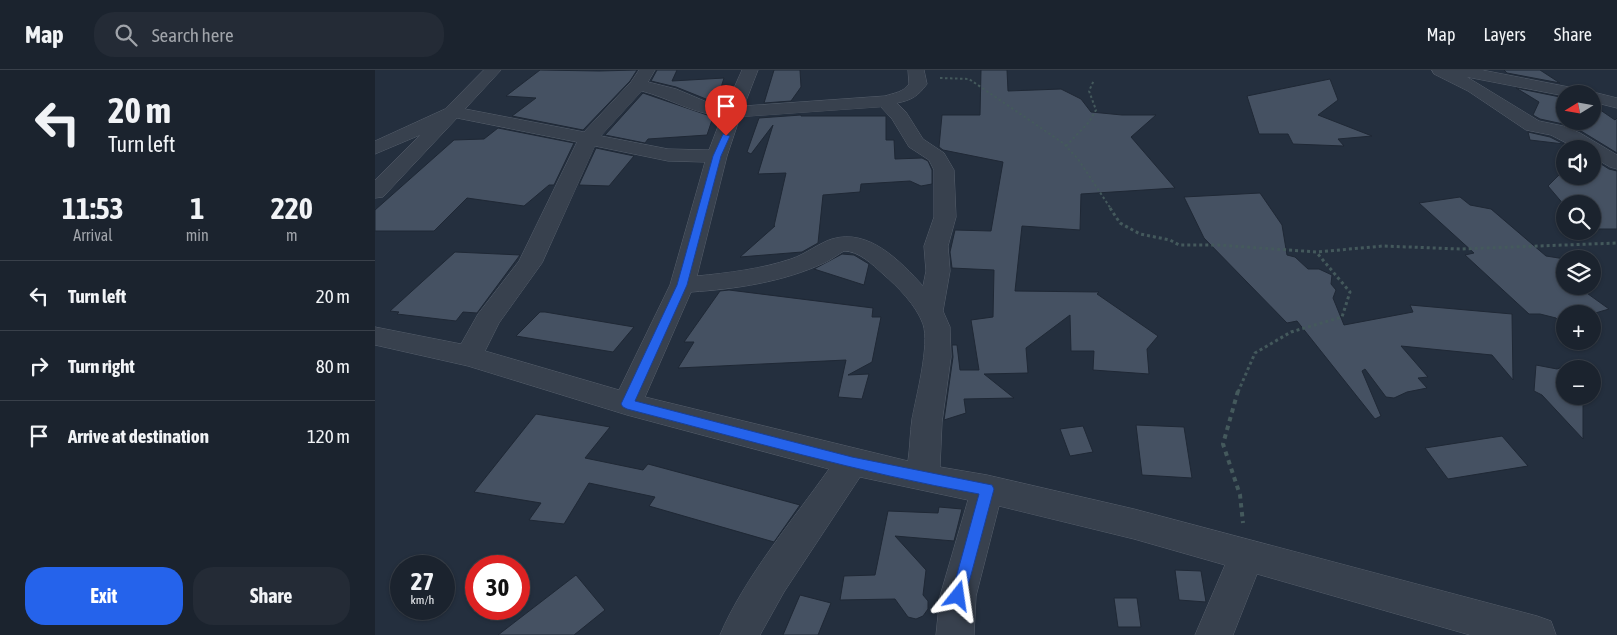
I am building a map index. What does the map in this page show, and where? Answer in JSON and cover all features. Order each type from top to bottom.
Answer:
[{"type":"street","points":[[375,192],[493,70]]},
{"type":"street","points":[[627,404],[682,285],[717,156],[750,70]]},
{"type":"street","points":[[1440,70],[1474,87],[1533,126],[1556,130],[1578,140]]},
{"type":"street","points":[[1457,70],[1556,89]]},
{"type":"street","points":[[469,356],[487,320],[530,263],[589,138],[643,78],[670,93],[711,110],[733,112],[885,101],[905,96],[913,91],[917,77]]},
{"type":"street","points":[[1601,99],[1617,103]]},
{"type":"street","points":[[885,101],[900,116],[916,143],[937,157],[944,170],[945,216],[936,246],[938,270],[930,311]]},
{"type":"street","points":[[375,148],[454,112],[668,155],[717,156]]},
{"type":"street","points":[[1601,154],[1617,163]]},
{"type":"street","points":[[682,285],[747,279],[817,257],[837,243],[851,244],[867,250],[898,274],[930,311],[937,327],[937,357],[927,422],[923,478]]},
{"type":"street","points":[[375,336],[469,356],[627,404],[852,462],[923,478],[987,489],[1134,524],[1537,635]]},
{"type":"street","points":[[739,635],[771,580],[852,462]]},
{"type":"street","points":[[955,635],[958,596],[987,489]]},
{"type":"street","points":[[1214,635],[1247,555]]},
{"type":"path","points":[[917,77],[969,78],[1066,146],[1078,159],[1120,223],[1140,234],[1171,240],[1179,245],[1217,245],[1317,252],[1383,246],[1460,249],[1617,243]]},
{"type":"path","points":[[1066,146],[1089,122],[1096,110],[1089,91],[1095,80]]},
{"type":"path","points":[[1247,555],[1240,495],[1223,444],[1234,400],[1255,353],[1291,332],[1342,316],[1350,292],[1317,252]]},
{"type":"building","points":[[540,70],[637,70],[630,81],[583,130],[512,116],[536,98],[506,96]]},
{"type":"building","points":[[657,70],[677,70],[672,81],[724,78],[716,103],[676,87],[651,81]]},
{"type":"building","points":[[774,70],[800,70],[801,87],[791,101],[764,103]]},
{"type":"building","points":[[981,70],[1007,70],[1008,91],[1061,89],[1081,99],[1091,112],[1122,115],[1156,115],[1131,137],[1175,188],[1081,194],[1080,230],[1022,226],[1015,291],[1099,292],[1097,294],[1158,336],[1147,349],[1149,374],[1093,370],[1094,351],[1071,351],[1070,315],[1026,348],[1028,373],[984,374],[1014,398],[964,399],[966,413],[944,420],[953,357],[952,345],[957,345],[960,370],[979,370],[971,320],[993,317],[994,270],[952,268],[950,252],[955,230],[991,231],[1003,162],[943,150],[939,147],[942,115],[980,115]]},
{"type":"building","points":[[1504,70],[1540,70],[1560,83],[1507,73]]},
{"type":"building","points":[[1330,79],[1338,100],[1318,115],[1372,136],[1338,139],[1344,146],[1293,144],[1288,134],[1259,134],[1247,96]]},
{"type":"building","points":[[1516,88],[1556,96],[1556,122],[1540,119],[1533,115],[1539,102]]},
{"type":"building","points":[[643,93],[713,117],[707,135],[648,139],[645,143],[605,135]]},
{"type":"building","points":[[1601,110],[1615,120],[1617,118],[1617,153],[1601,143],[1601,140],[1596,140],[1578,130],[1601,130]]},
{"type":"building","points":[[801,115],[886,116],[886,140],[894,140],[895,159],[922,158],[928,161],[932,170],[932,184],[921,186],[910,181],[861,184],[860,192],[823,195],[818,243],[802,252],[740,257],[775,226],[786,173],[758,174],[773,125],[751,154],[747,152],[759,118]]},
{"type":"building","points":[[498,128],[574,143],[554,185],[549,185],[524,206],[467,198],[434,231],[375,231],[375,210],[454,140],[484,139]]},
{"type":"building","points":[[1528,132],[1550,137],[1556,140],[1556,143],[1530,140]]},
{"type":"building","points":[[596,148],[634,156],[609,186],[579,185]]},
{"type":"building","points":[[1601,164],[1617,171],[1617,229],[1601,229],[1601,195],[1556,195],[1548,186],[1556,178],[1556,185],[1601,185]]},
{"type":"building","points":[[1260,193],[1282,225],[1287,255],[1295,257],[1308,269],[1319,269],[1332,275],[1331,284],[1336,290],[1333,298],[1344,325],[1413,312],[1410,305],[1512,314],[1513,380],[1492,355],[1401,346],[1428,377],[1418,378],[1427,388],[1407,392],[1394,398],[1386,397],[1365,369],[1362,371],[1381,416],[1375,419],[1297,321],[1287,323],[1204,238],[1184,197]]},
{"type":"building","points":[[1460,197],[1470,205],[1491,209],[1546,256],[1556,258],[1556,295],[1590,295],[1609,309],[1601,311],[1601,305],[1556,305],[1556,318],[1540,314],[1529,314],[1465,255],[1474,253],[1419,203]]},
{"type":"building","points":[[455,252],[520,255],[477,313],[463,312],[456,321],[397,314],[399,312],[390,311]]},
{"type":"building","points":[[842,254],[854,255],[869,264],[864,285],[814,269]]},
{"type":"building","points":[[729,290],[873,308],[872,317],[881,317],[872,362],[848,375],[869,374],[862,399],[838,397],[846,360],[678,368],[694,342],[684,342],[720,291]]},
{"type":"building","points":[[540,312],[634,327],[613,352],[516,336]]},
{"type":"building","points":[[1536,365],[1556,369],[1556,405],[1583,405],[1583,439],[1542,395],[1534,391]]},
{"type":"building","points":[[536,414],[610,427],[585,458],[643,470],[648,464],[800,505],[774,542],[649,506],[655,497],[589,483],[564,524],[529,520],[541,503],[474,492]]},
{"type":"building","points":[[1136,425],[1184,427],[1192,478],[1142,475]]},
{"type":"building","points":[[1083,426],[1093,452],[1070,456],[1060,429]]},
{"type":"building","points":[[1502,436],[1528,466],[1448,479],[1425,448]]},
{"type":"building","points":[[939,507],[962,509],[954,541],[895,536],[926,570],[923,595],[928,601],[928,609],[923,616],[916,619],[908,617],[895,599],[840,600],[844,576],[875,575],[888,511],[938,513]]},
{"type":"building","points":[[1175,570],[1201,571],[1206,602],[1179,600]]},
{"type":"building","points":[[576,575],[605,610],[574,635],[498,635],[518,620],[530,620],[530,610]]},
{"type":"building","points":[[800,595],[831,603],[818,635],[783,635]]},
{"type":"building","points":[[1114,598],[1137,598],[1141,627],[1118,627]]},
{"type":"route","points":[[726,136],[717,156],[682,285],[627,404],[852,462],[923,478],[987,489],[958,596]]}]
